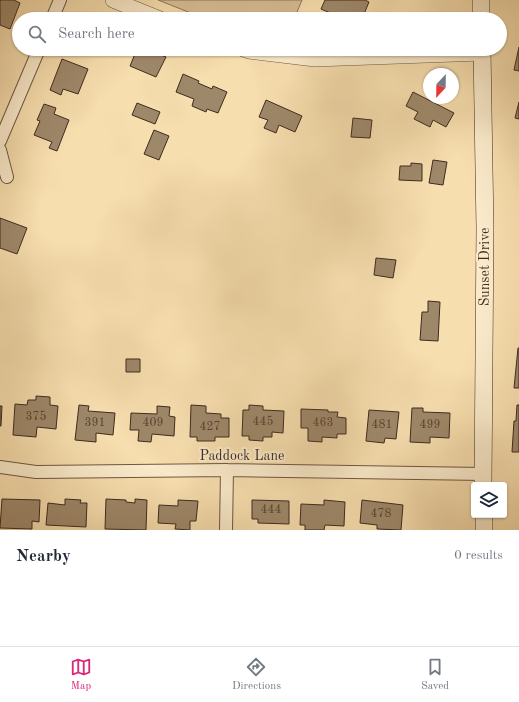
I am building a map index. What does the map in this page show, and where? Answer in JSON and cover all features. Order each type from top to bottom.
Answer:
[{"type":"main road","points":[[481,0],[481,12]]},
{"type":"main road","name":"Sunset Drive","points":[[482,56],[485,228],[483,480]]},
{"type":"main road","points":[[484,518],[484,530]]},
{"type":"street","points":[[55,12],[60,0]]},
{"type":"street","points":[[113,0],[143,12]]},
{"type":"street","points":[[0,141],[36,56]]},
{"type":"street","points":[[290,56],[315,59],[378,56]]},
{"type":"street","points":[[0,150],[7,177]]},
{"type":"street","name":"Paddock Lane","points":[[0,467],[36,472],[227,470],[483,480]]},
{"type":"street","points":[[226,530],[227,470]]},
{"type":"shaded area","points":[[158,0],[302,0],[297,12],[188,12]]},
{"type":"building","points":[[0,0],[14,0],[20,3],[17,12],[12,12],[12,24],[10,29],[0,25]]},
{"type":"building","points":[[325,0],[365,0],[369,2],[365,12],[328,12],[321,9]]},
{"type":"building","points":[[519,47],[519,71],[514,70]]},
{"type":"building","points":[[134,56],[166,57],[156,77],[130,66]]},
{"type":"building","points":[[62,59],[88,69],[78,94],[63,89],[61,95],[50,90]]},
{"type":"building","points":[[183,74],[212,89],[213,86],[227,92],[218,113],[207,109],[206,112],[192,106],[194,99],[176,92]]},
{"type":"building","points":[[413,92],[423,97],[423,104],[436,104],[454,113],[446,127],[433,120],[430,127],[414,119],[418,112],[406,106]]},
{"type":"building","points":[[266,100],[302,116],[295,132],[279,125],[276,133],[264,128],[268,120],[259,117]]},
{"type":"building","points":[[519,102],[519,119],[515,118]]},
{"type":"building","points":[[137,103],[160,112],[155,124],[132,115]]},
{"type":"building","points":[[44,104],[56,108],[54,114],[69,120],[57,151],[49,148],[52,142],[34,135],[40,121],[37,120]]},
{"type":"building","points":[[353,118],[372,120],[370,138],[351,137]]},
{"type":"building","points":[[154,130],[169,136],[159,160],[144,154]]},
{"type":"building","points":[[433,160],[447,162],[443,185],[429,183]]},
{"type":"building","points":[[411,163],[422,164],[422,181],[399,180],[400,166],[411,166]]},
{"type":"building","points":[[0,218],[27,228],[17,254],[0,248]]},
{"type":"building","points":[[376,258],[396,260],[393,278],[374,275]]},
{"type":"building","points":[[428,301],[440,302],[438,341],[420,340],[422,312],[428,312]]},
{"type":"building","points":[[518,348],[519,388],[514,388]]},
{"type":"building","points":[[126,359],[140,359],[140,372],[126,372]]},
{"type":"building","points":[[36,396],[50,397],[50,405],[58,406],[56,429],[37,427],[36,437],[13,435],[15,404],[27,405],[28,400],[36,400]]},
{"type":"building","points":[[79,405],[89,406],[88,411],[115,413],[113,435],[96,433],[96,442],[75,440]]},
{"type":"building","points":[[191,405],[206,406],[206,413],[221,414],[221,418],[229,418],[229,437],[215,437],[215,441],[197,441],[197,437],[190,437]]},
{"type":"building","points":[[249,405],[263,406],[263,410],[284,411],[283,433],[272,432],[272,437],[263,437],[263,441],[249,440],[249,436],[242,436],[243,410],[249,410]]},
{"type":"building","points":[[517,405],[519,405],[519,452],[512,452],[514,421],[516,421]]},
{"type":"building","points":[[0,406],[2,406],[1,426],[0,426]]},
{"type":"building","points":[[157,406],[170,407],[169,416],[175,417],[174,436],[152,434],[151,442],[138,441],[139,430],[130,430],[131,413],[157,414]]},
{"type":"building","points":[[412,408],[423,408],[423,412],[450,413],[449,438],[430,437],[430,443],[410,442]]},
{"type":"building","points":[[301,409],[338,412],[337,417],[346,418],[346,434],[337,434],[337,438],[322,437],[322,442],[308,441],[308,428],[301,428]]},
{"type":"building","points":[[369,410],[399,412],[396,439],[385,438],[384,443],[366,441]]},
{"type":"building","points":[[2,499],[40,500],[39,522],[32,521],[32,529],[0,528]]},
{"type":"building","points":[[65,499],[81,500],[80,503],[87,503],[86,527],[46,525],[48,503],[65,505]]},
{"type":"building","points":[[106,499],[126,500],[126,502],[135,503],[135,499],[147,500],[146,530],[105,529]]},
{"type":"building","points":[[178,500],[198,501],[196,521],[190,521],[190,530],[175,529],[176,524],[158,523],[159,505],[178,506]]},
{"type":"building","points":[[252,500],[289,501],[289,524],[258,523],[258,519],[252,519]]},
{"type":"building","points":[[324,500],[345,502],[344,526],[325,525],[324,530],[305,530],[305,525],[300,525],[301,504],[324,505]]},
{"type":"building","points":[[362,500],[403,505],[401,530],[377,529],[377,525],[360,523]]}]
